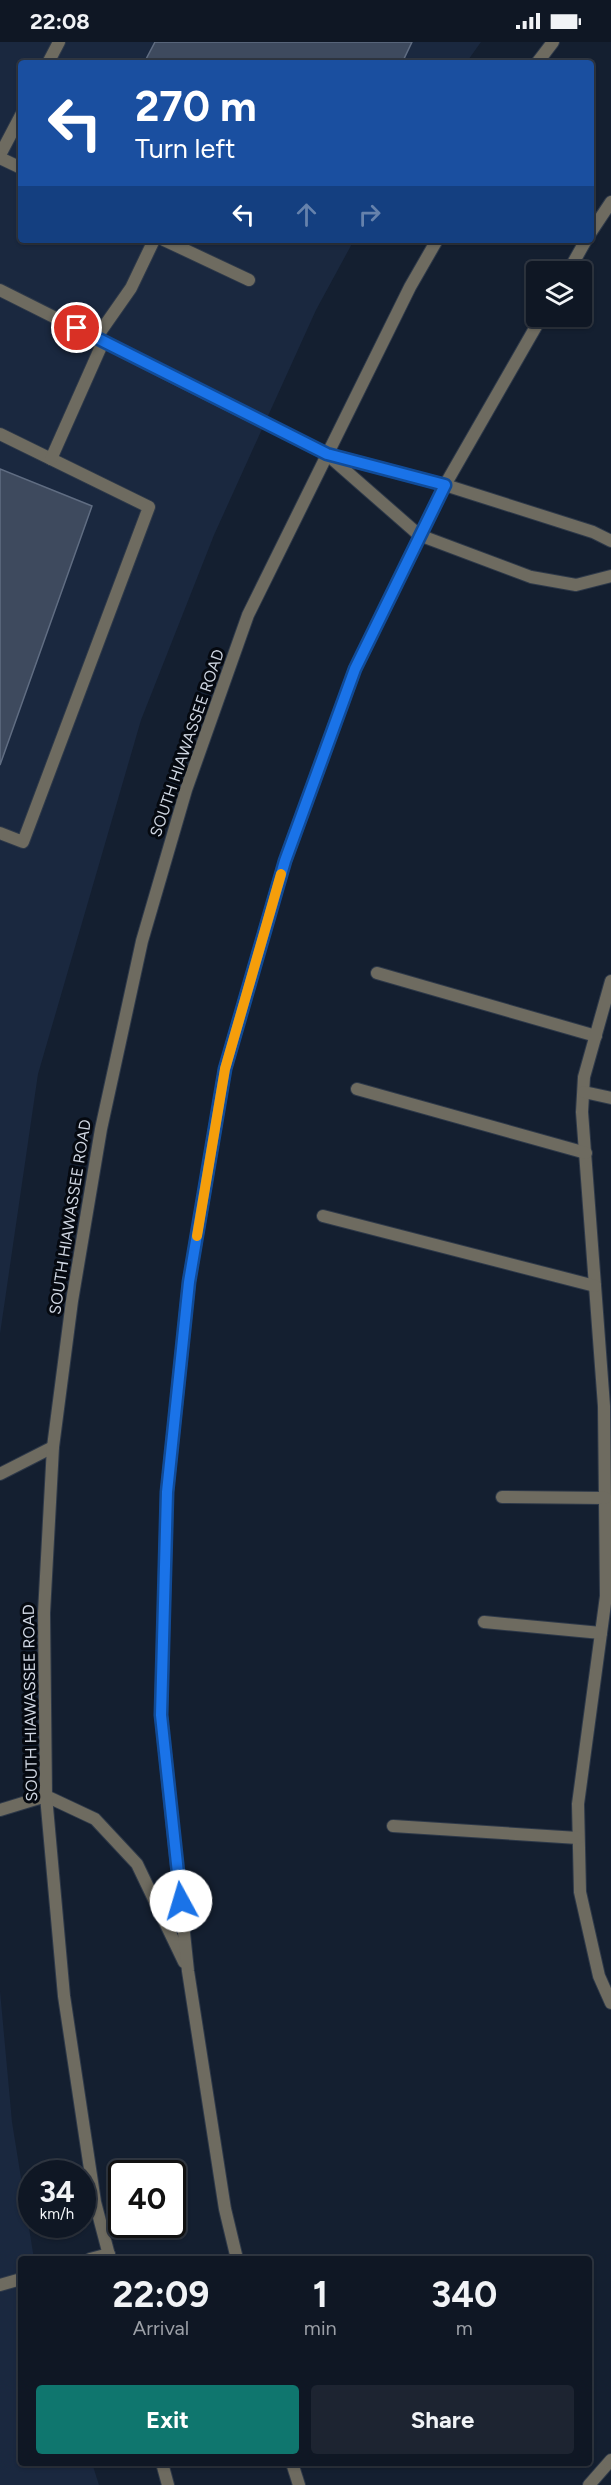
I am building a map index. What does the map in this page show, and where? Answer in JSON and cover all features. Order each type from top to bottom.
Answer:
[{"type":"street","points":[[50,60],[60,42]]},
{"type":"street","points":[[539,60],[553,42]]},
{"type":"street","points":[[18,121],[0,157],[18,166]]},
{"type":"street","points":[[594,228],[611,202]]},
{"type":"street","points":[[51,459],[99,340],[131,288],[153,243]]},
{"type":"street","points":[[171,243],[249,280]]},
{"type":"street","name":"SOUTH HIAWASSEE ROAD","points":[[110,2256],[95,2202],[64,1996],[46,1796],[45,1613],[53,1447],[72,1301],[101,1129],[142,940],[186,790],[248,615],[410,287],[435,243]]},
{"type":"street","points":[[574,261],[584,243]]},
{"type":"street","points":[[0,290],[327,454],[445,485],[593,532],[611,541]]},
{"type":"street","points":[[236,2256],[225,2209],[188,1971],[161,1715],[167,1492],[189,1282],[225,1069],[285,861],[355,669],[419,534],[536,327]]},
{"type":"street","points":[[0,434],[149,507],[22,842],[0,833]]},
{"type":"street","points":[[327,454],[419,534],[531,577],[576,585],[611,576]]},
{"type":"street","points":[[377,973],[596,1036]]},
{"type":"street","points":[[611,981],[585,1077],[582,1112],[595,1286],[605,1325],[606,1596],[578,1804],[580,1892],[599,1976],[611,2003]]},
{"type":"street","points":[[357,1089],[585,1153]]},
{"type":"street","points":[[584,1092],[611,1098]]},
{"type":"street","points":[[323,1216],[595,1286]]},
{"type":"street","points":[[0,1474],[53,1447]]},
{"type":"street","points":[[502,1497],[605,1498]]},
{"type":"street","points":[[484,1623],[601,1633]]},
{"type":"street","points":[[0,1810],[46,1796],[95,1819],[137,1864],[188,1971]]},
{"type":"street","points":[[393,1826],[578,1838]]},
{"type":"street","points":[[0,2285],[18,2280]]},
{"type":"street","points":[[589,2485],[611,2460]]},
{"type":"street","points":[[163,2466],[168,2485]]},
{"type":"street","points":[[293,2466],[299,2485]]},
{"type":"shaded area","points":[[0,42],[481,42],[468,60],[18,60],[18,243],[352,243],[316,310],[214,535],[141,720],[38,1074],[0,1334]]},
{"type":"shaded area","points":[[0,1991],[12,2122],[18,2160],[18,2238],[31,2238],[34,2256],[18,2256],[18,2466],[93,2466],[99,2485],[0,2485]]},
{"type":"building","points":[[155,42],[412,42],[403,60],[146,60]]},
{"type":"building","points":[[0,469],[92,506],[0,765]]},
{"type":"slow traffic","points":[[197,1236],[225,1069],[281,874]]},
{"type":"route","points":[[77,328],[327,454],[445,485],[419,534],[355,669],[285,861],[225,1069],[189,1282],[167,1492],[161,1715],[181,1901]]}]
